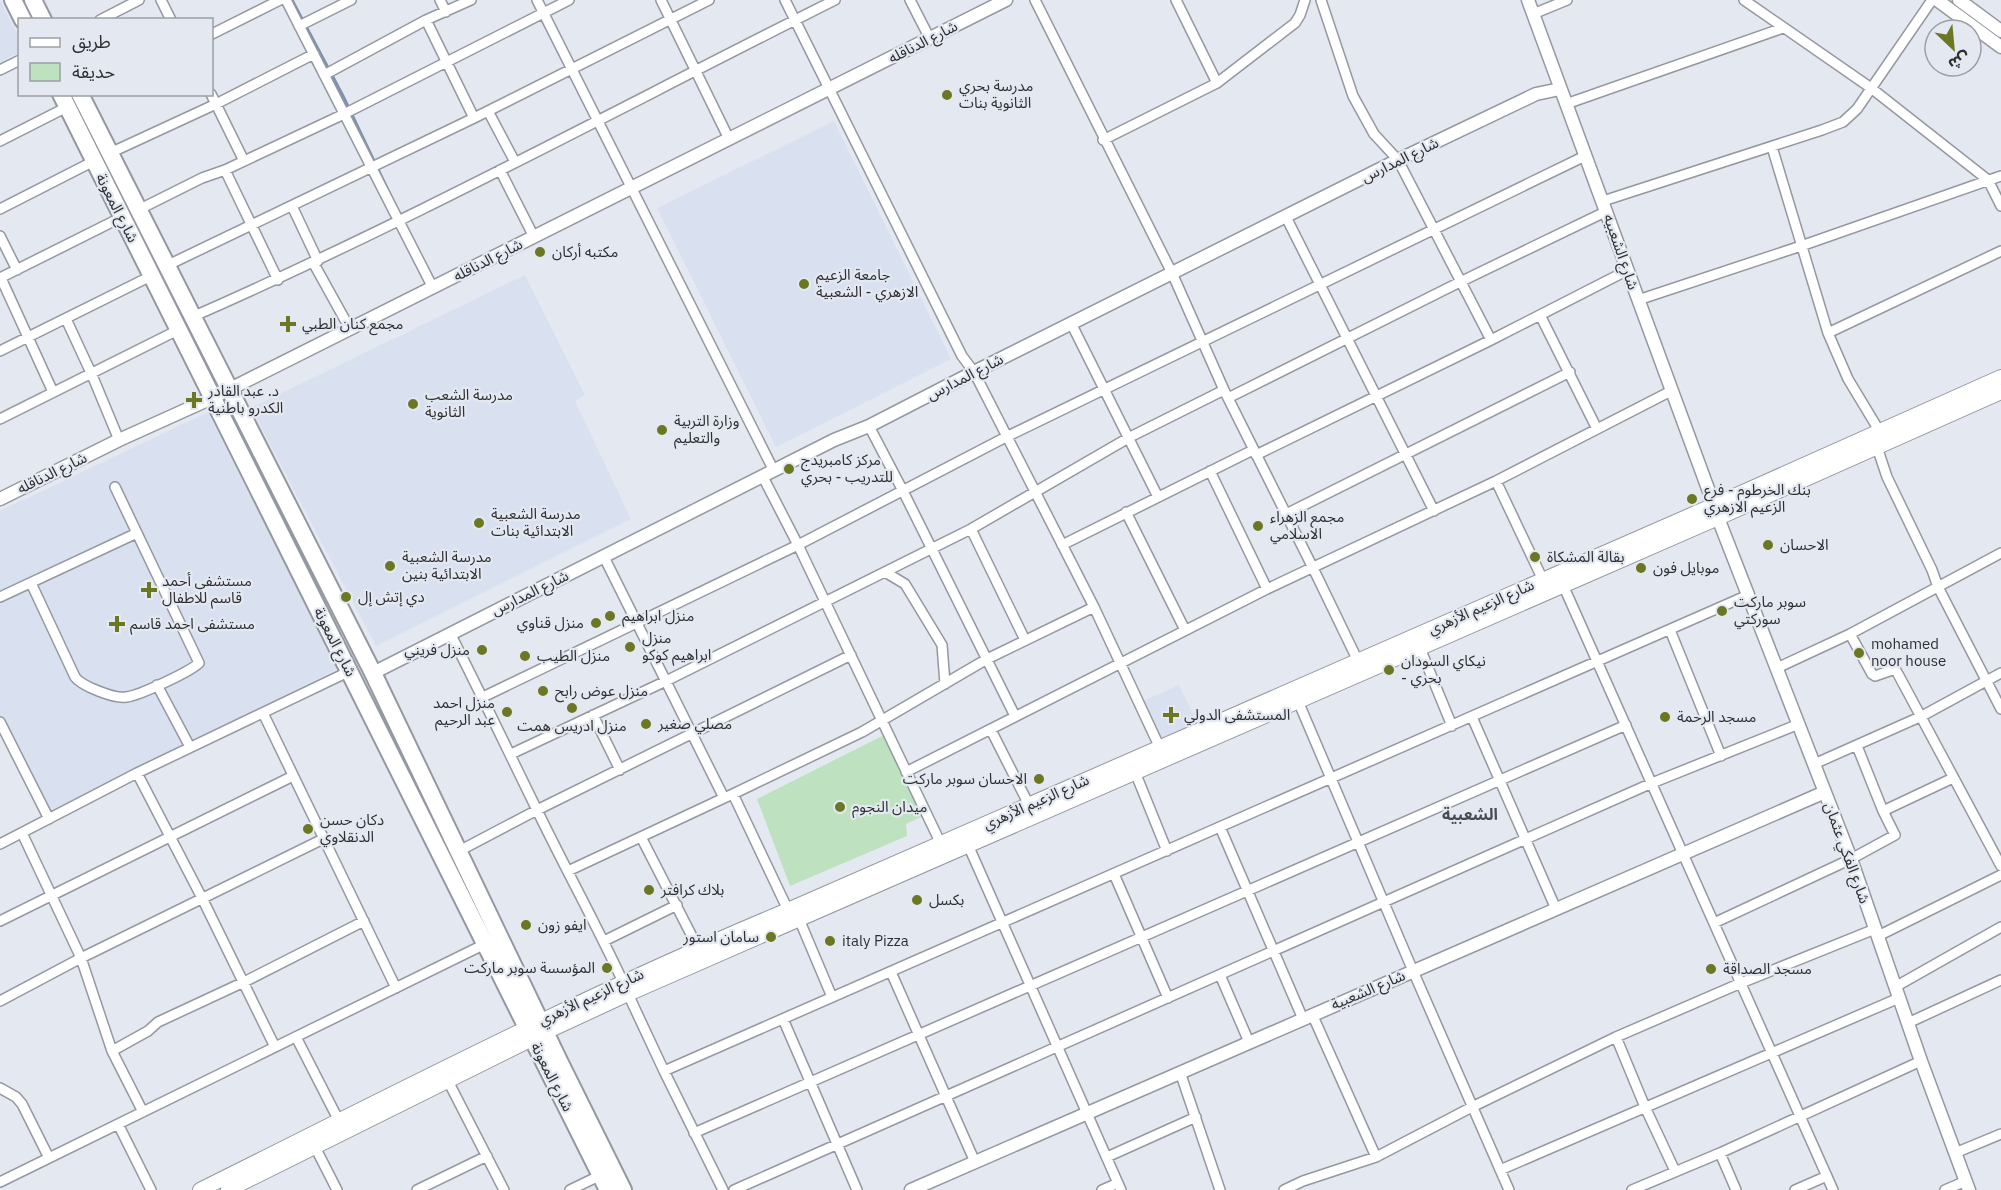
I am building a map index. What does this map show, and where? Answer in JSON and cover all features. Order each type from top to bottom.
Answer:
[{"type":"highway","points":[[14,0],[22,18]]},
{"type":"highway","points":[[33,0],[42,18]]},
{"type":"highway","name":"شارع المعونة","points":[[84,96],[138,210],[373,673],[459,851],[604,1182]]},
{"type":"highway","name":"شارع المعونة","points":[[64,101],[485,944],[536,1030],[623,1190]]},
{"type":"main road","name":"شارع الزعيم الأزهري","points":[[200,1190],[339,1121],[626,988],[794,915],[968,845],[1563,585],[1880,432],[2001,377]]},
{"type":"main road","name":"شارع الزعيم الأزهري","points":[[626,988],[698,948],[794,915],[941,844],[1543,580],[1877,447],[2001,392]]},
{"type":"main road","name":"شارع الزعيم الأزهري","points":[[228,1190],[448,1081],[536,1030]]},
{"type":"street","points":[[104,18],[139,0]]},
{"type":"street","points":[[161,0],[170,18]]},
{"type":"street","points":[[213,34],[280,0]]},
{"type":"street","points":[[286,0],[433,288]]},
{"type":"street","points":[[299,26],[351,0]]},
{"type":"street","points":[[440,0],[446,12]]},
{"type":"street","points":[[324,75],[426,20],[471,0]]},
{"type":"street","points":[[537,0],[699,318],[769,474],[798,545],[941,844]]},
{"type":"street","points":[[138,210],[202,178],[225,170],[344,114],[568,0]]},
{"type":"street","points":[[662,0],[729,140]]},
{"type":"street","points":[[166,266],[474,118],[709,0]]},
{"type":"street","points":[[785,0],[962,356],[974,372],[1036,491],[1094,607],[1160,748]]},
{"type":"street","points":[[192,318],[278,280],[400,221],[835,0]]},
{"type":"street","points":[[910,0],[930,39]]},
{"type":"street","name":"شارع الدناقله","points":[[1,495],[229,390],[1006,0]]},
{"type":"street","points":[[1035,0],[1103,140],[1172,273],[1226,394],[1358,661]]},
{"type":"street","points":[[1176,0],[1217,84]]},
{"type":"street","points":[[1103,140],[1217,84],[1295,23],[1305,0]]},
{"type":"street","points":[[1321,0],[1353,96],[1374,134],[1398,160],[1491,340]]},
{"type":"street","name":"شارع الشعبيه","points":[[1528,0],[1716,511]]},
{"type":"street","points":[[1533,14],[1568,0]]},
{"type":"street","points":[[1744,0],[1871,88],[1988,180],[2001,206]]},
{"type":"street","points":[[511,754],[666,681],[971,529],[1130,437],[1347,338],[1605,206],[1843,122],[1857,109],[1932,0]]},
{"type":"street","points":[[1937,0],[2001,47]]},
{"type":"street","points":[[1959,0],[2001,31]]},
{"type":"street","points":[[426,20],[474,118]]},
{"type":"street","points":[[1566,104],[1783,28]]},
{"type":"street","points":[[110,153],[216,104],[314,54]]},
{"type":"street","points":[[0,70],[18,61]]},
{"type":"street","name":"شارع المدارس","points":[[373,673],[834,440],[869,426],[1398,160],[1536,94],[1560,89]]},
{"type":"street","points":[[212,96],[244,161]]},
{"type":"street","points":[[0,141],[64,101]]},
{"type":"street","points":[[488,111],[515,162]]},
{"type":"street","points":[[1772,147],[1828,333],[1848,379],[1880,432],[1877,447],[1887,477],[1938,587],[2001,709]]},
{"type":"street","points":[[483,697],[798,545],[1006,437],[1585,156]]},
{"type":"street","points":[[0,209],[94,161]]},
{"type":"street","points":[[225,170],[278,280]]},
{"type":"street","points":[[500,170],[534,237]]},
{"type":"street","points":[[1638,300],[2001,176]]},
{"type":"street","points":[[292,206],[318,261]]},
{"type":"street","points":[[54,392],[0,278],[122,217]]},
{"type":"street","points":[[1286,217],[1434,512]]},
{"type":"street","points":[[0,236],[17,270]]},
{"type":"street","points":[[1828,333],[2001,251]]},
{"type":"street","points":[[318,261],[314,264],[350,329]]},
{"type":"street","points":[[1062,545],[1210,471],[1255,453],[1375,397],[1628,270]]},
{"type":"street","points":[[0,351],[151,276]]},
{"type":"street","points":[[1540,315],[1597,429]]},
{"type":"street","points":[[66,319],[119,440]]},
{"type":"street","points":[[1071,323],[1158,496]]},
{"type":"street","points":[[0,419],[178,330]]},
{"type":"street","points":[[1286,514],[1570,372]]},
{"type":"street","points":[[906,772],[1267,589],[1434,512],[1671,391]]},
{"type":"street","points":[[869,426],[1015,716]]},
{"type":"street","points":[[1210,471],[1267,589]]},
{"type":"street","points":[[1496,481],[1543,580]]},
{"type":"street","points":[[31,583],[75,677],[80,683],[123,698],[129,697],[158,685],[199,663],[115,487]]},
{"type":"street","name":"شارع الفكي عثمان","points":[[1716,511],[1851,859],[1921,1061],[1968,1185]]},
{"type":"street","points":[[1126,512],[1185,630]]},
{"type":"street","points":[[971,529],[1025,640]]},
{"type":"street","points":[[0,597],[137,533]]},
{"type":"street","points":[[1777,668],[1850,634],[2001,553]]},
{"type":"street","points":[[604,556],[693,735],[794,915],[832,997]]},
{"type":"street","points":[[885,572],[905,584],[942,645],[945,684]]},
{"type":"street","points":[[1563,585],[1833,1190]]},
{"type":"street","points":[[664,1071],[1748,596]]},
{"type":"street","points":[[568,871],[862,732],[987,659],[1094,607]]},
{"type":"street","points":[[1670,630],[1720,756]]},
{"type":"street","points":[[450,633],[604,941],[664,1071],[723,1190]]},
{"type":"street","points":[[1850,634],[1872,674],[1875,676],[1895,669],[2001,866]]},
{"type":"street","points":[[1420,648],[1452,726]]},
{"type":"street","points":[[459,851],[851,655]]},
{"type":"street","points":[[0,844],[137,773],[350,671]]},
{"type":"street","points":[[1814,764],[1922,716],[2001,673]]},
{"type":"street","points":[[158,685],[190,747]]},
{"type":"street","points":[[1298,701],[1509,1190]]},
{"type":"street","points":[[263,713],[396,988]]},
{"type":"street","points":[[593,715],[620,770]]},
{"type":"street","points":[[1472,717],[1557,909]]},
{"type":"street","points":[[0,722],[49,819]]},
{"type":"street","points":[[734,1190],[1652,783],[1799,724]]},
{"type":"street","points":[[694,1133],[1626,725]]},
{"type":"street","points":[[991,730],[1029,805]]},
{"type":"street","points":[[1714,923],[1851,859],[1895,835],[1857,746]]},
{"type":"street","points":[[1135,772],[1167,851]]},
{"type":"street","points":[[137,773],[202,898],[275,1047]]},
{"type":"street","points":[[0,921],[293,776]]},
{"type":"street","points":[[1883,811],[1953,778]]},
{"type":"street","name":"شارع الشعبية","points":[[911,1190],[930,1186],[975,1162],[1086,1113],[1825,792]]},
{"type":"street","points":[[1220,827],[1274,951],[1376,1157]]},
{"type":"street","points":[[22,833],[81,958],[112,1051],[143,1112]]},
{"type":"street","points":[[641,837],[698,948]]},
{"type":"street","points":[[0,1000],[323,839]]},
{"type":"street","points":[[1991,849],[2001,844]]},
{"type":"street","points":[[968,845],[1120,1186],[1102,1190]]},
{"type":"street","points":[[1114,874],[1168,998]]},
{"type":"street","points":[[1284,1190],[1303,1181],[1376,1157],[1472,1107],[1616,1038],[1741,984],[1876,933],[2001,875]]},
{"type":"street","points":[[604,941],[677,905]]},
{"type":"street","points":[[112,1051],[158,1022],[244,982],[364,921]]},
{"type":"street","points":[[1500,1170],[1773,1052],[1897,992],[2001,927]]},
{"type":"street","points":[[0,1182],[485,944]]},
{"type":"street","points":[[891,972],[975,1162]]},
{"type":"street","points":[[1220,975],[1249,1042]]},
{"type":"street","points":[[1908,1023],[2000,984]]},
{"type":"street","points":[[783,1019],[857,1190]]},
{"type":"street","points":[[296,1037],[339,1121]]},
{"type":"street","points":[[1616,1038],[1675,1171]]},
{"type":"street","points":[[1632,1190],[1720,1153],[1921,1061]]},
{"type":"street","points":[[1180,1072],[1220,1190]]},
{"type":"street","points":[[448,1081],[504,1190]]},
{"type":"street","points":[[0,1088],[16,1097],[22,1104],[49,1158]]},
{"type":"street","points":[[1107,1157],[1196,1117]]},
{"type":"street","points":[[118,1124],[151,1190]]},
{"type":"street","points":[[1955,1153],[2001,1134]]},
{"type":"street","points":[[315,1147],[337,1190]]},
{"type":"street","points":[[1720,1153],[1736,1190]]},
{"type":"street","points":[[417,1190],[487,1156]]},
{"type":"street","points":[[1794,1190],[1827,1176]]},
{"type":"street","points":[[570,1190],[604,1182]]},
{"type":"street","points":[[1946,1190],[1968,1185]]},
{"type":"shaded area","points":[[0,0],[18,36],[18,53],[0,62]]},
{"type":"shaded area","name":"جامعة الزعيم الازهري - الشعبية","points":[[834,121],[951,359],[776,447],[657,208]]},
{"type":"shaded area","points":[[525,275],[585,395],[575,401],[631,519],[376,646],[251,408]]},
{"type":"shaded area","name":"مستشفى أحمد قاسم للاطفال","points":[[208,412],[338,669],[48,812],[0,715],[0,511]]},
{"type":"shaded area","name":"المستشفى الدولي","points":[[1179,685],[1200,728],[1163,744],[1143,701]]},
{"type":"green space","name":"ميدان النجوم","points":[[884,735],[923,816],[906,824],[907,836],[790,886],[757,799]]},
{"type":"waterway","points":[[292,0],[343,96],[395,205]]},
{"type":"place","name":"مدرسة بحري الثانوية بنات","points":[[947,95]]},
{"type":"place","name":"مكتبه أركان","points":[[540,252]]},
{"type":"place","name":"جامعة الزعيم الازهري - الشعبية","points":[[804,284]]},
{"type":"place","name":"مجمع كنان الطبي","points":[[288,324]]},
{"type":"place","name":"د. عبد القادر الكدرو باطنية","points":[[194,400]]},
{"type":"place","name":"مدرسة الشعب الثانوية","points":[[413,404]]},
{"type":"place","name":"وزارة التربية والتعليم","points":[[662,430]]},
{"type":"place","name":"مركز كامبريدج للتدريب - بحري","points":[[789,469]]},
{"type":"place","name":"بنك الخرطوم - فرع الزعيم الازهري","points":[[1692,499]]},
{"type":"place","name":"مدرسة الشعبية الابتدائية بنات","points":[[479,523]]},
{"type":"place","name":"مجمع الزهراء الاسلامي","points":[[1258,526]]},
{"type":"place","name":"الاحسان","points":[[1768,545]]},
{"type":"place","name":"بقالة المشكاة","points":[[1535,557]]},
{"type":"place","name":"مدرسة الشعبية الابتدائية بنين","points":[[390,566]]},
{"type":"place","name":"موبايل فون","points":[[1641,568]]},
{"type":"place","name":"مستشفى أحمد قاسم للاطفال","points":[[149,590]]},
{"type":"place","name":"دي إتش إل","points":[[346,597]]},
{"type":"place","name":"سوبر ماركت سوركتي","points":[[1722,611]]},
{"type":"place","name":"منزل ابراهيم","points":[[610,616]]},
{"type":"place","name":"منزل قناوي","points":[[596,623]]},
{"type":"place","name":"مستشفى احمد قاسم","points":[[117,624]]},
{"type":"place","name":"منزل ابراهيم كوكو","points":[[630,647]]},
{"type":"place","name":"منزل فريني","points":[[482,650]]},
{"type":"place","name":"mohamed noor house","points":[[1859,653]]},
{"type":"place","name":"منزل الطيب","points":[[525,656]]},
{"type":"place","name":"نيكاي السودان - بحري","points":[[1389,670]]},
{"type":"place","name":"منزل عوض رابح","points":[[543,691]]},
{"type":"place","name":"منزل ادريس همت","points":[[572,708]]},
{"type":"place","name":"منزل احمد عبد الرحيم","points":[[507,712]]},
{"type":"place","name":"المستشفى الدولي","points":[[1171,715]]},
{"type":"place","name":"مسجد الرحمة","points":[[1665,717]]},
{"type":"place","name":"مصلي صغير","points":[[646,724]]},
{"type":"place","name":"الاحسان سوبر ماركت","points":[[1039,779]]},
{"type":"place","name":"ميدان النجوم","points":[[840,807]]},
{"type":"place","name":"دكان حسن الدنقلاوي","points":[[308,829]]},
{"type":"place","name":"بلاك كرافتر","points":[[649,890]]},
{"type":"place","name":"بكسل","points":[[917,900]]},
{"type":"place","name":"ايفو زون","points":[[526,925]]},
{"type":"place","name":"سامان استور","points":[[771,937]]},
{"type":"place","name":"italy Pizza","points":[[830,941]]},
{"type":"place","name":"المؤسسة سوبر ماركت","points":[[607,968]]},
{"type":"place","name":"مسجد الصداقة","points":[[1711,969]]},
{"type":"district","name":"الشعبية","points":[[1470,814]]}]
